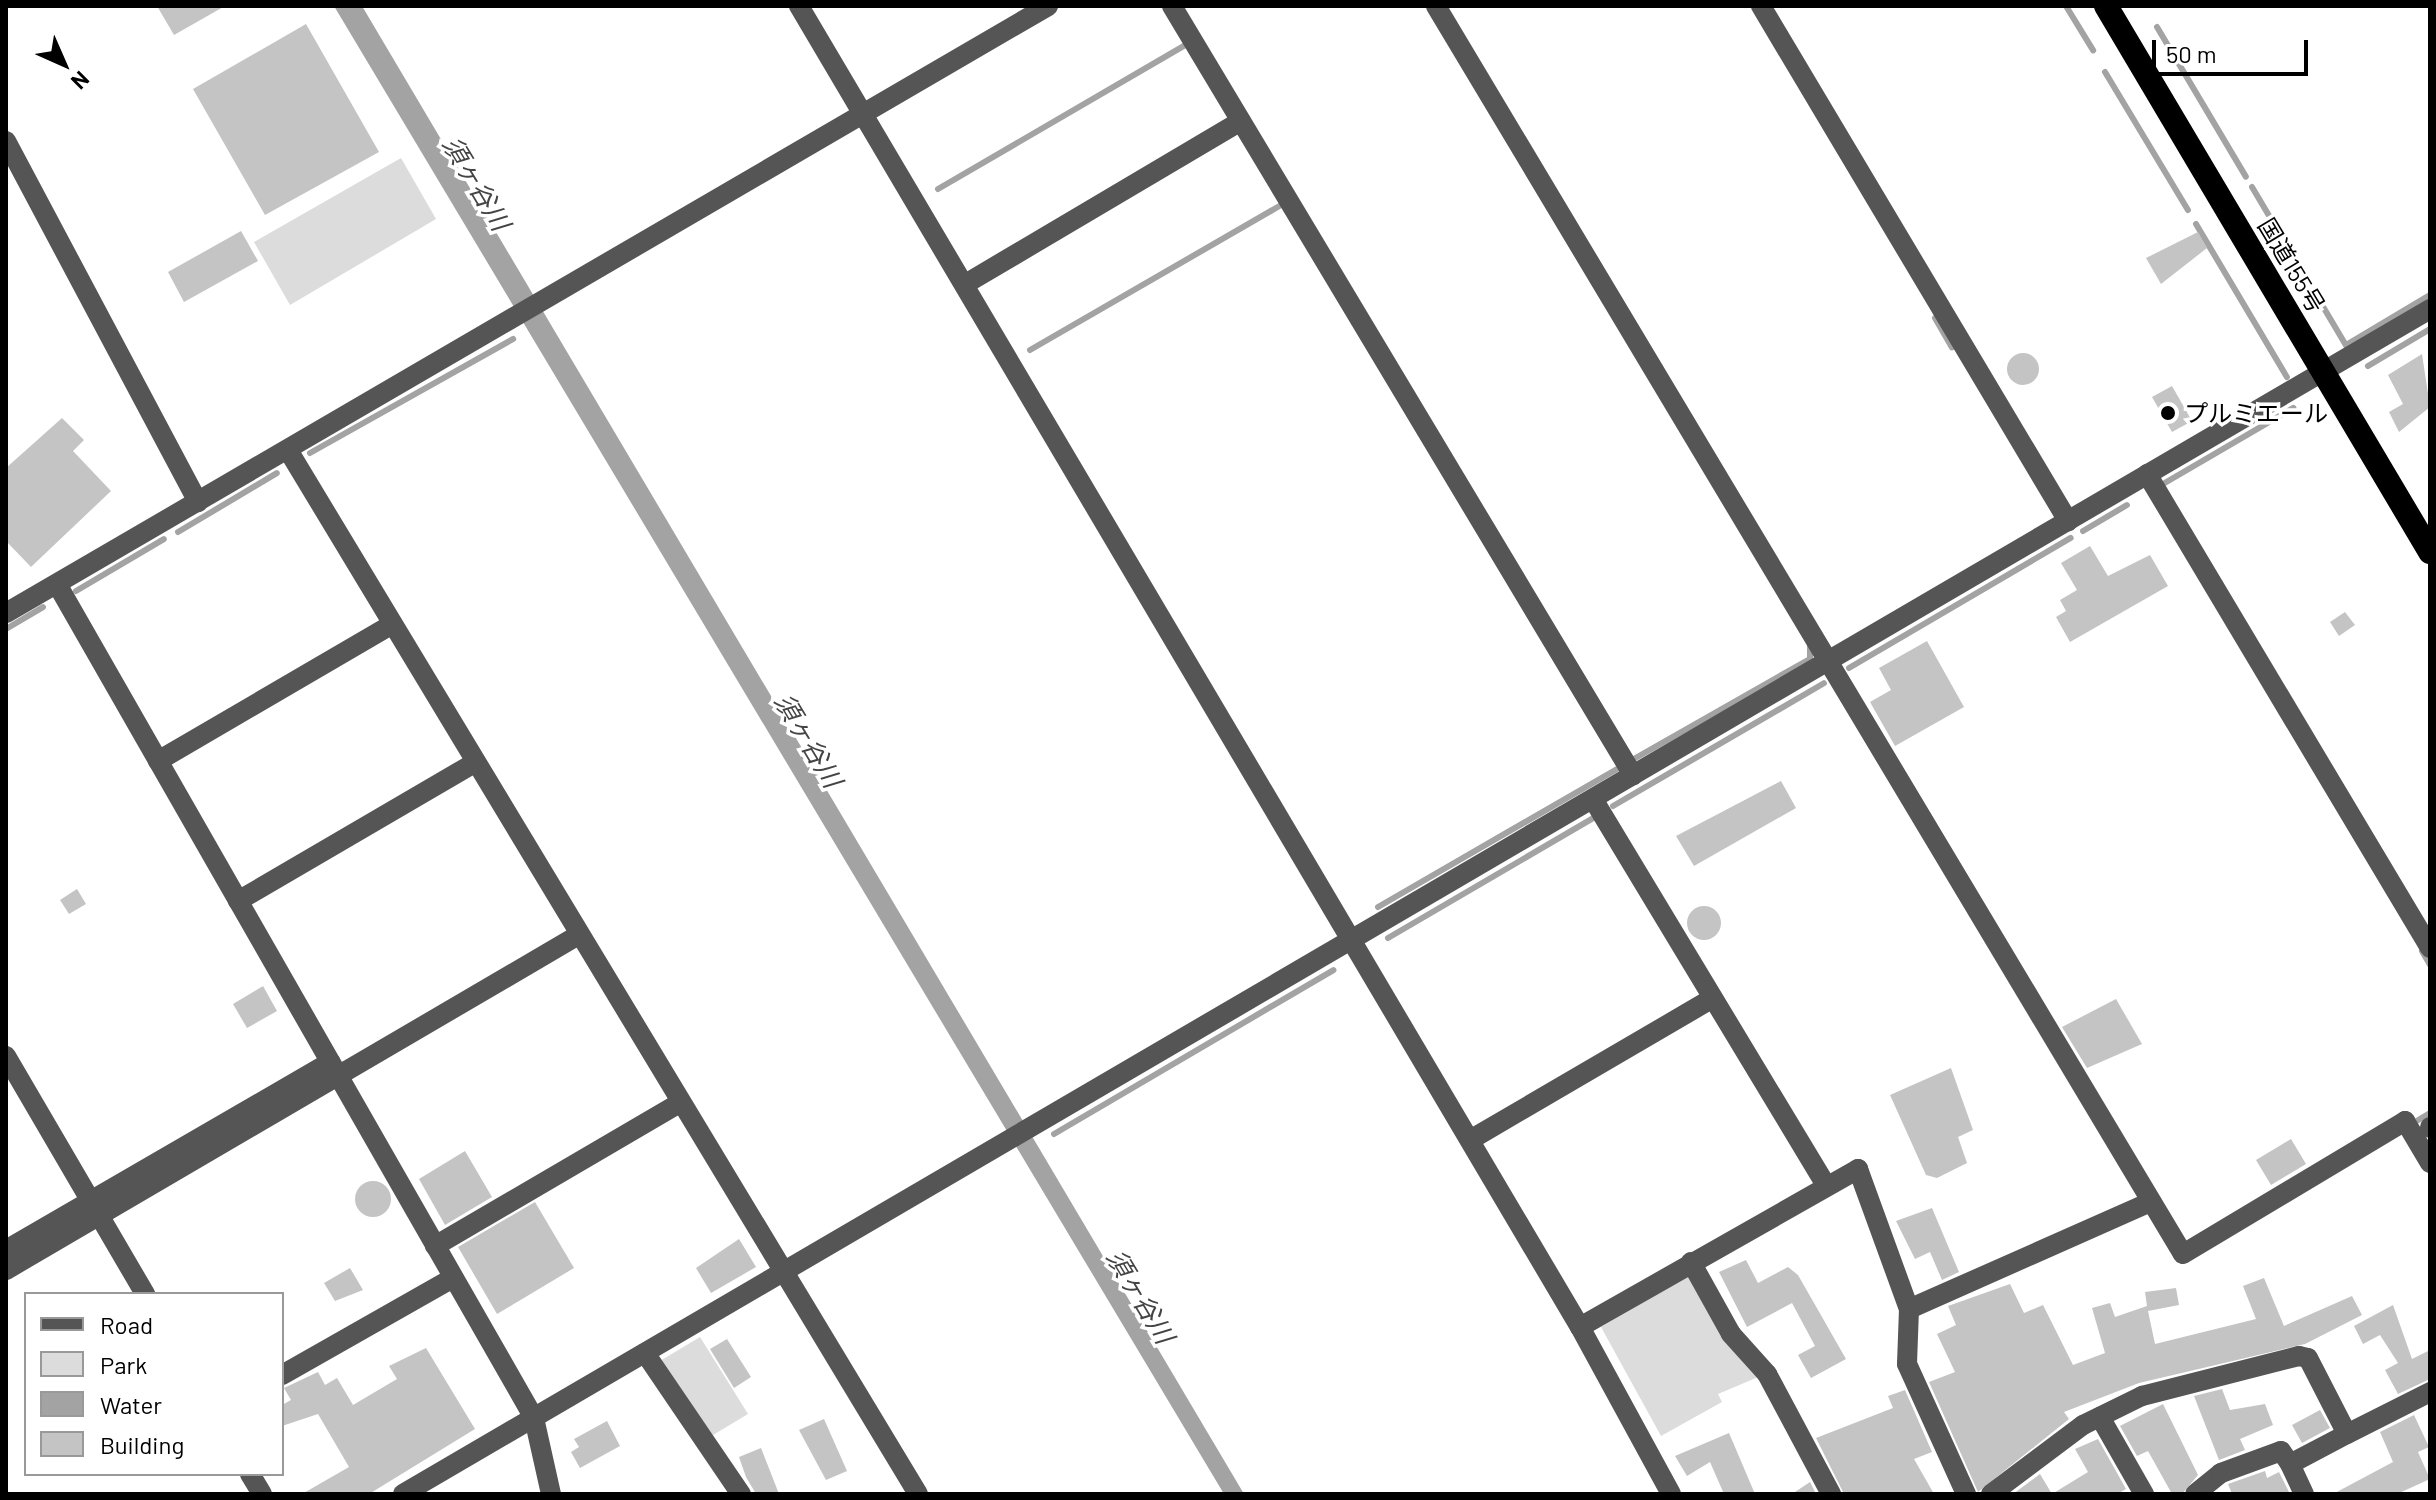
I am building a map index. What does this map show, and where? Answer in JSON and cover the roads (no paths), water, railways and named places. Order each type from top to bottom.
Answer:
[{"type":"highway","name":"国道155号","points":[[2106,6],[2430,552]]},
{"type":"street","points":[[799,6],[967,283],[1353,939],[1580,1327],[1671,1494]]},
{"type":"street","points":[[6,613],[1048,6]]},
{"type":"street","points":[[1172,6],[1633,775]]},
{"type":"street","points":[[1436,6],[2183,1254],[2405,1121],[2426,1130],[2430,1163]]},
{"type":"street","points":[[1761,6],[2068,521]]},
{"type":"street","points":[[967,283],[1241,121]]},
{"type":"street","points":[[6,141],[198,502]]},
{"type":"street","points":[[403,1494],[2430,309]]},
{"type":"street","points":[[288,450],[779,1275],[918,1494]]},
{"type":"street","points":[[2147,474],[2430,948]]},
{"type":"street","points":[[57,584],[534,1418],[551,1494]]},
{"type":"street","points":[[158,761],[392,624]]},
{"type":"street","points":[[238,901],[474,763]]},
{"type":"street","points":[[1593,799],[1825,1183]]},
{"type":"street","points":[[6,1270],[95,1209],[335,1070],[577,936]]},
{"type":"street","points":[[1470,1140],[1713,998]]},
{"type":"street","points":[[6,1056],[144,1292]]},
{"type":"street","points":[[435,1246],[678,1104]]},
{"type":"street","points":[[1580,1327],[1825,1183],[1858,1169],[1909,1309],[1907,1364],[1966,1494]]},
{"type":"street","points":[[1909,1309],[2151,1202]]},
{"type":"street","points":[[6,1250],[95,1209]]},
{"type":"street","points":[[1691,1262],[1731,1334],[1767,1374],[1831,1494]]},
{"type":"street","points":[[284,1374],[453,1278]]},
{"type":"street","points":[[645,1353],[741,1494]]},
{"type":"street","points":[[1991,1494],[2100,1417],[2142,1396],[2299,1356],[2308,1358],[2347,1434]]},
{"type":"street","points":[[2290,1464],[2430,1392]]},
{"type":"street","points":[[2100,1417],[2144,1494]]},
{"type":"street","points":[[2195,1494],[2221,1473],[2281,1451],[2304,1494]]},
{"type":"street","points":[[251,1476],[262,1494]]},
{"type":"water","points":[[334,6],[362,6],[1244,1494],[1224,1494]]},
{"type":"waterway","points":[[2066,6],[2093,50]]},
{"type":"waterway","points":[[2157,27],[2246,177]]},
{"type":"waterway","points":[[938,189],[1184,46]]},
{"type":"waterway","points":[[2105,72],[2188,210]]},
{"type":"waterway","points":[[2252,187],[2346,345],[2430,295]]},
{"type":"waterway","points":[[1030,350],[1279,206]]},
{"type":"waterway","points":[[2196,224],[2287,377]]},
{"type":"waterway","points":[[1935,318],[1952,347]]},
{"type":"waterway","points":[[2368,366],[2430,329]]},
{"type":"waterway","points":[[310,453],[513,339]]},
{"type":"waterway","points":[[2163,484],[2293,408]]},
{"type":"waterway","points":[[178,532],[277,473]]},
{"type":"waterway","points":[[2083,531],[2127,505]]},
{"type":"waterway","points":[[1849,668],[2071,538]]},
{"type":"waterway","points":[[76,591],[164,539]]},
{"type":"waterway","points":[[6,629],[43,607]]},
{"type":"waterway","points":[[1632,760],[1810,659],[1810,647]]},
{"type":"waterway","points":[[1613,806],[1824,683]]},
{"type":"waterway","points":[[1378,907],[1620,767]]},
{"type":"waterway","points":[[1388,938],[1597,816]]},
{"type":"waterway","points":[[2422,951],[2430,965]]},
{"type":"waterway","points":[[1054,1134],[1333,970]]},
{"type":"waterway","points":[[2415,1122],[2430,1113]]},
{"type":"place","name":"プルミエール","points":[[2168,413]]},
{"type":"water label","name":"須ヶ谷川","points":[[477,183]]},
{"type":"water label","name":"須ヶ谷川","points":[[809,740]]},
{"type":"water label","name":"須ヶ谷川","points":[[1141,1296]]}]
